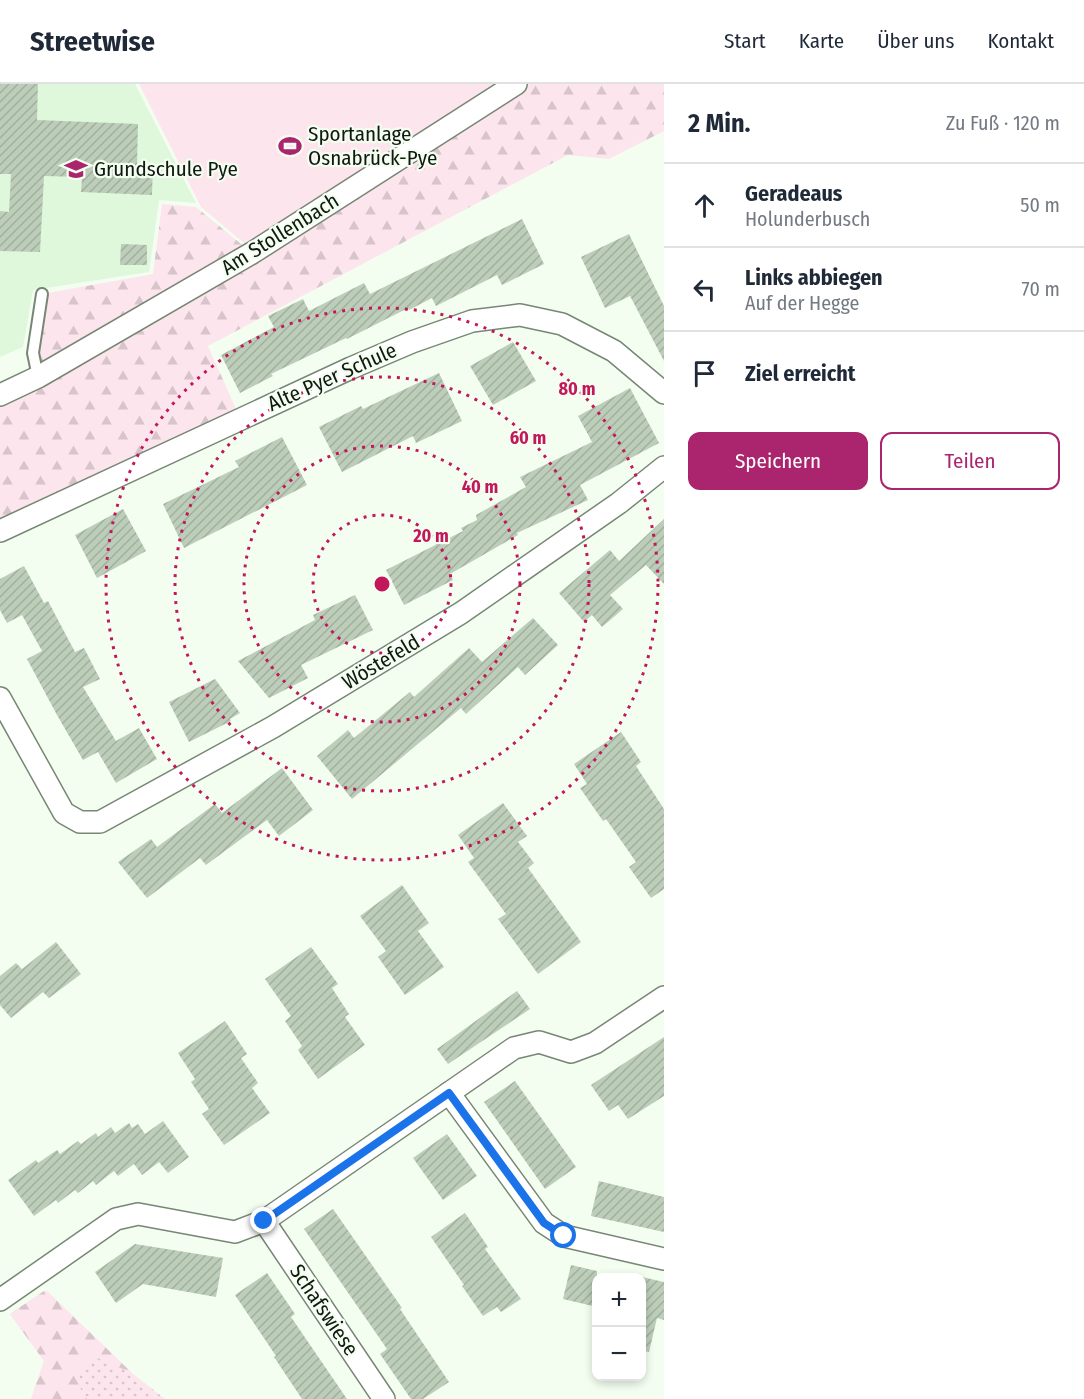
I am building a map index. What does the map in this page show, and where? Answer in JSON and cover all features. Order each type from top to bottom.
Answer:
[{"type":"street","name":"Am Stollenbach","points":[[0,395],[38,376],[252,253],[516,84]]},
{"type":"street","name":"Alte Pyer Schule","points":[[0,531],[341,373],[412,342],[472,321],[520,315],[562,324],[614,351],[664,393]]},
{"type":"street","name":"Wöstefeld","points":[[0,698],[64,813],[80,822],[100,822],[273,727],[461,613],[620,503],[664,467]]},
{"type":"street","points":[[0,1300],[116,1219],[138,1214],[235,1232],[264,1221],[514,1048],[539,1042],[571,1052],[595,1043],[664,997]]},
{"type":"street","points":[[449,1093],[544,1223],[564,1236],[664,1259]]},
{"type":"street","name":"Schafswiese","points":[[264,1221],[384,1399]]},
{"type":"lane","points":[[38,376],[33,353],[42,294]]},
{"type":"shaded area","points":[[0,84],[135,84],[196,203],[159,200],[149,272],[33,290],[23,347],[0,357]]},
{"type":"green space","name":"Sportanlage Osnabrück-Pye","points":[[139,84],[507,84],[251,249],[201,207]]},
{"type":"green space","points":[[516,84],[664,84],[664,131],[609,159],[568,155],[208,346],[240,418],[0,531],[0,395],[38,376],[33,353],[42,294],[153,274],[162,204],[196,207],[252,253]]},
{"type":"green space","points":[[47,1291],[132,1373],[165,1399],[31,1399],[44,1361],[10,1314]]},
{"type":"green space","points":[[47,1291],[132,1373],[93,1356],[79,1371],[81,1390],[87,1399],[31,1399],[44,1361],[10,1314]]},
{"type":"building","name":"Grundschule Pye","points":[[0,84],[38,84],[37,120],[138,124],[137,164],[153,164],[152,195],[81,192],[82,177],[44,176],[40,252],[0,251],[0,211],[9,212],[11,174],[0,174]]},
{"type":"building","points":[[522,219],[544,264],[502,285],[497,275],[436,306],[432,298],[409,310],[408,308],[271,374],[273,376],[240,393],[221,355],[274,327],[268,316],[303,299],[309,311],[364,283],[370,294]]},
{"type":"building","points":[[629,234],[664,306],[664,361],[630,296],[605,308],[581,257]]},
{"type":"building","points":[[121,244],[147,245],[147,265],[120,265]]},
{"type":"building","points":[[513,342],[536,381],[493,405],[470,366]]},
{"type":"building","points":[[439,373],[462,421],[416,443],[413,436],[342,472],[319,427],[361,406],[363,409]]},
{"type":"building","points":[[630,388],[659,443],[580,485],[588,500],[517,533],[518,535],[450,574],[453,580],[404,605],[386,570],[463,531],[461,528],[477,520],[476,515],[526,487],[520,477],[592,442],[578,416]]},
{"type":"building","points":[[282,437],[307,485],[184,548],[163,504],[239,467],[235,461]]},
{"type":"building","points":[[123,509],[146,551],[97,578],[75,535]]},
{"type":"building","points":[[664,519],[664,584],[646,565],[610,595],[623,609],[602,627],[592,615],[584,622],[559,593],[610,550],[619,561]]},
{"type":"building","points":[[24,566],[44,603],[48,601],[75,652],[84,648],[100,679],[83,687],[116,741],[139,728],[157,759],[116,783],[98,752],[83,760],[57,715],[27,659],[42,651],[22,615],[7,623],[0,610],[0,579]]},
{"type":"building","points":[[355,595],[373,630],[301,665],[308,678],[269,698],[238,661],[315,620],[313,615]]},
{"type":"building","points":[[533,618],[558,645],[525,675],[518,667],[466,714],[461,708],[352,799],[317,756],[348,730],[354,738],[410,692],[414,697],[469,648],[482,662]]},
{"type":"building","points":[[215,679],[240,713],[230,719],[231,721],[189,742],[169,702]]},
{"type":"building","points":[[621,732],[641,762],[636,766],[664,809],[664,889],[651,898],[629,867],[636,862],[606,819],[603,821],[580,788],[587,784],[574,764]]},
{"type":"building","points":[[282,768],[313,810],[279,836],[267,820],[206,865],[200,858],[147,898],[118,862],[151,839],[157,847],[215,804],[222,813]]},
{"type":"building","points":[[503,803],[527,836],[518,842],[534,863],[528,868],[581,942],[538,974],[498,919],[506,914],[468,862],[474,858],[458,835]]},
{"type":"building","points":[[402,885],[429,923],[418,931],[444,967],[405,995],[378,957],[386,951],[360,916]]},
{"type":"building","points":[[56,942],[81,974],[49,998],[43,992],[11,1018],[0,1005],[0,976],[16,963],[22,969]]},
{"type":"building","points":[[311,947],[338,984],[332,988],[349,1014],[345,1017],[365,1045],[318,1079],[298,1050],[302,1046],[285,1021],[291,1016],[265,979]]},
{"type":"building","points":[[517,991],[530,1009],[448,1064],[437,1049]]},
{"type":"building","points":[[225,1021],[247,1054],[241,1058],[258,1083],[252,1088],[270,1113],[224,1145],[202,1114],[209,1109],[191,1082],[195,1079],[178,1053]]},
{"type":"building","points":[[664,1037],[664,1096],[628,1119],[618,1105],[609,1111],[591,1085]]},
{"type":"building","points":[[515,1081],[576,1167],[545,1189],[484,1102]]},
{"type":"building","points":[[163,1121],[189,1157],[168,1173],[159,1162],[142,1175],[134,1164],[118,1176],[114,1171],[96,1185],[93,1181],[78,1193],[75,1190],[58,1203],[56,1200],[34,1216],[8,1180],[36,1160],[38,1163],[57,1150],[60,1154],[78,1141],[81,1144],[96,1133],[98,1137],[111,1127],[115,1133],[129,1123],[132,1128],[138,1124],[145,1134]]},
{"type":"building","points":[[447,1134],[477,1176],[443,1200],[413,1158]]},
{"type":"building","points":[[599,1181],[664,1197],[664,1232],[591,1216]]},
{"type":"building","points":[[333,1209],[402,1308],[400,1309],[449,1382],[423,1399],[411,1399],[380,1354],[387,1349],[304,1229]]},
{"type":"building","points":[[465,1213],[488,1247],[485,1249],[521,1299],[501,1312],[497,1307],[483,1316],[431,1237]]},
{"type":"building","points":[[135,1244],[223,1258],[216,1297],[143,1284],[116,1303],[95,1272]]},
{"type":"building","points":[[571,1265],[597,1271],[597,1273],[592,1273],[592,1306],[563,1299]]},
{"type":"building","points":[[267,1273],[295,1314],[291,1317],[347,1399],[302,1399],[274,1357],[276,1356],[235,1295]]},
{"type":"building","points":[[646,1278],[664,1282],[664,1320],[657,1318],[649,1352],[646,1352]]},
{"type":"place","name":"Sportanlage Osnabrück-Pye","points":[[290,146]]},
{"type":"place","name":"Grundschule Pye","points":[[76,169]]},
{"type":"route","points":[[264,1221],[449,1093],[544,1223],[564,1236]]}]
